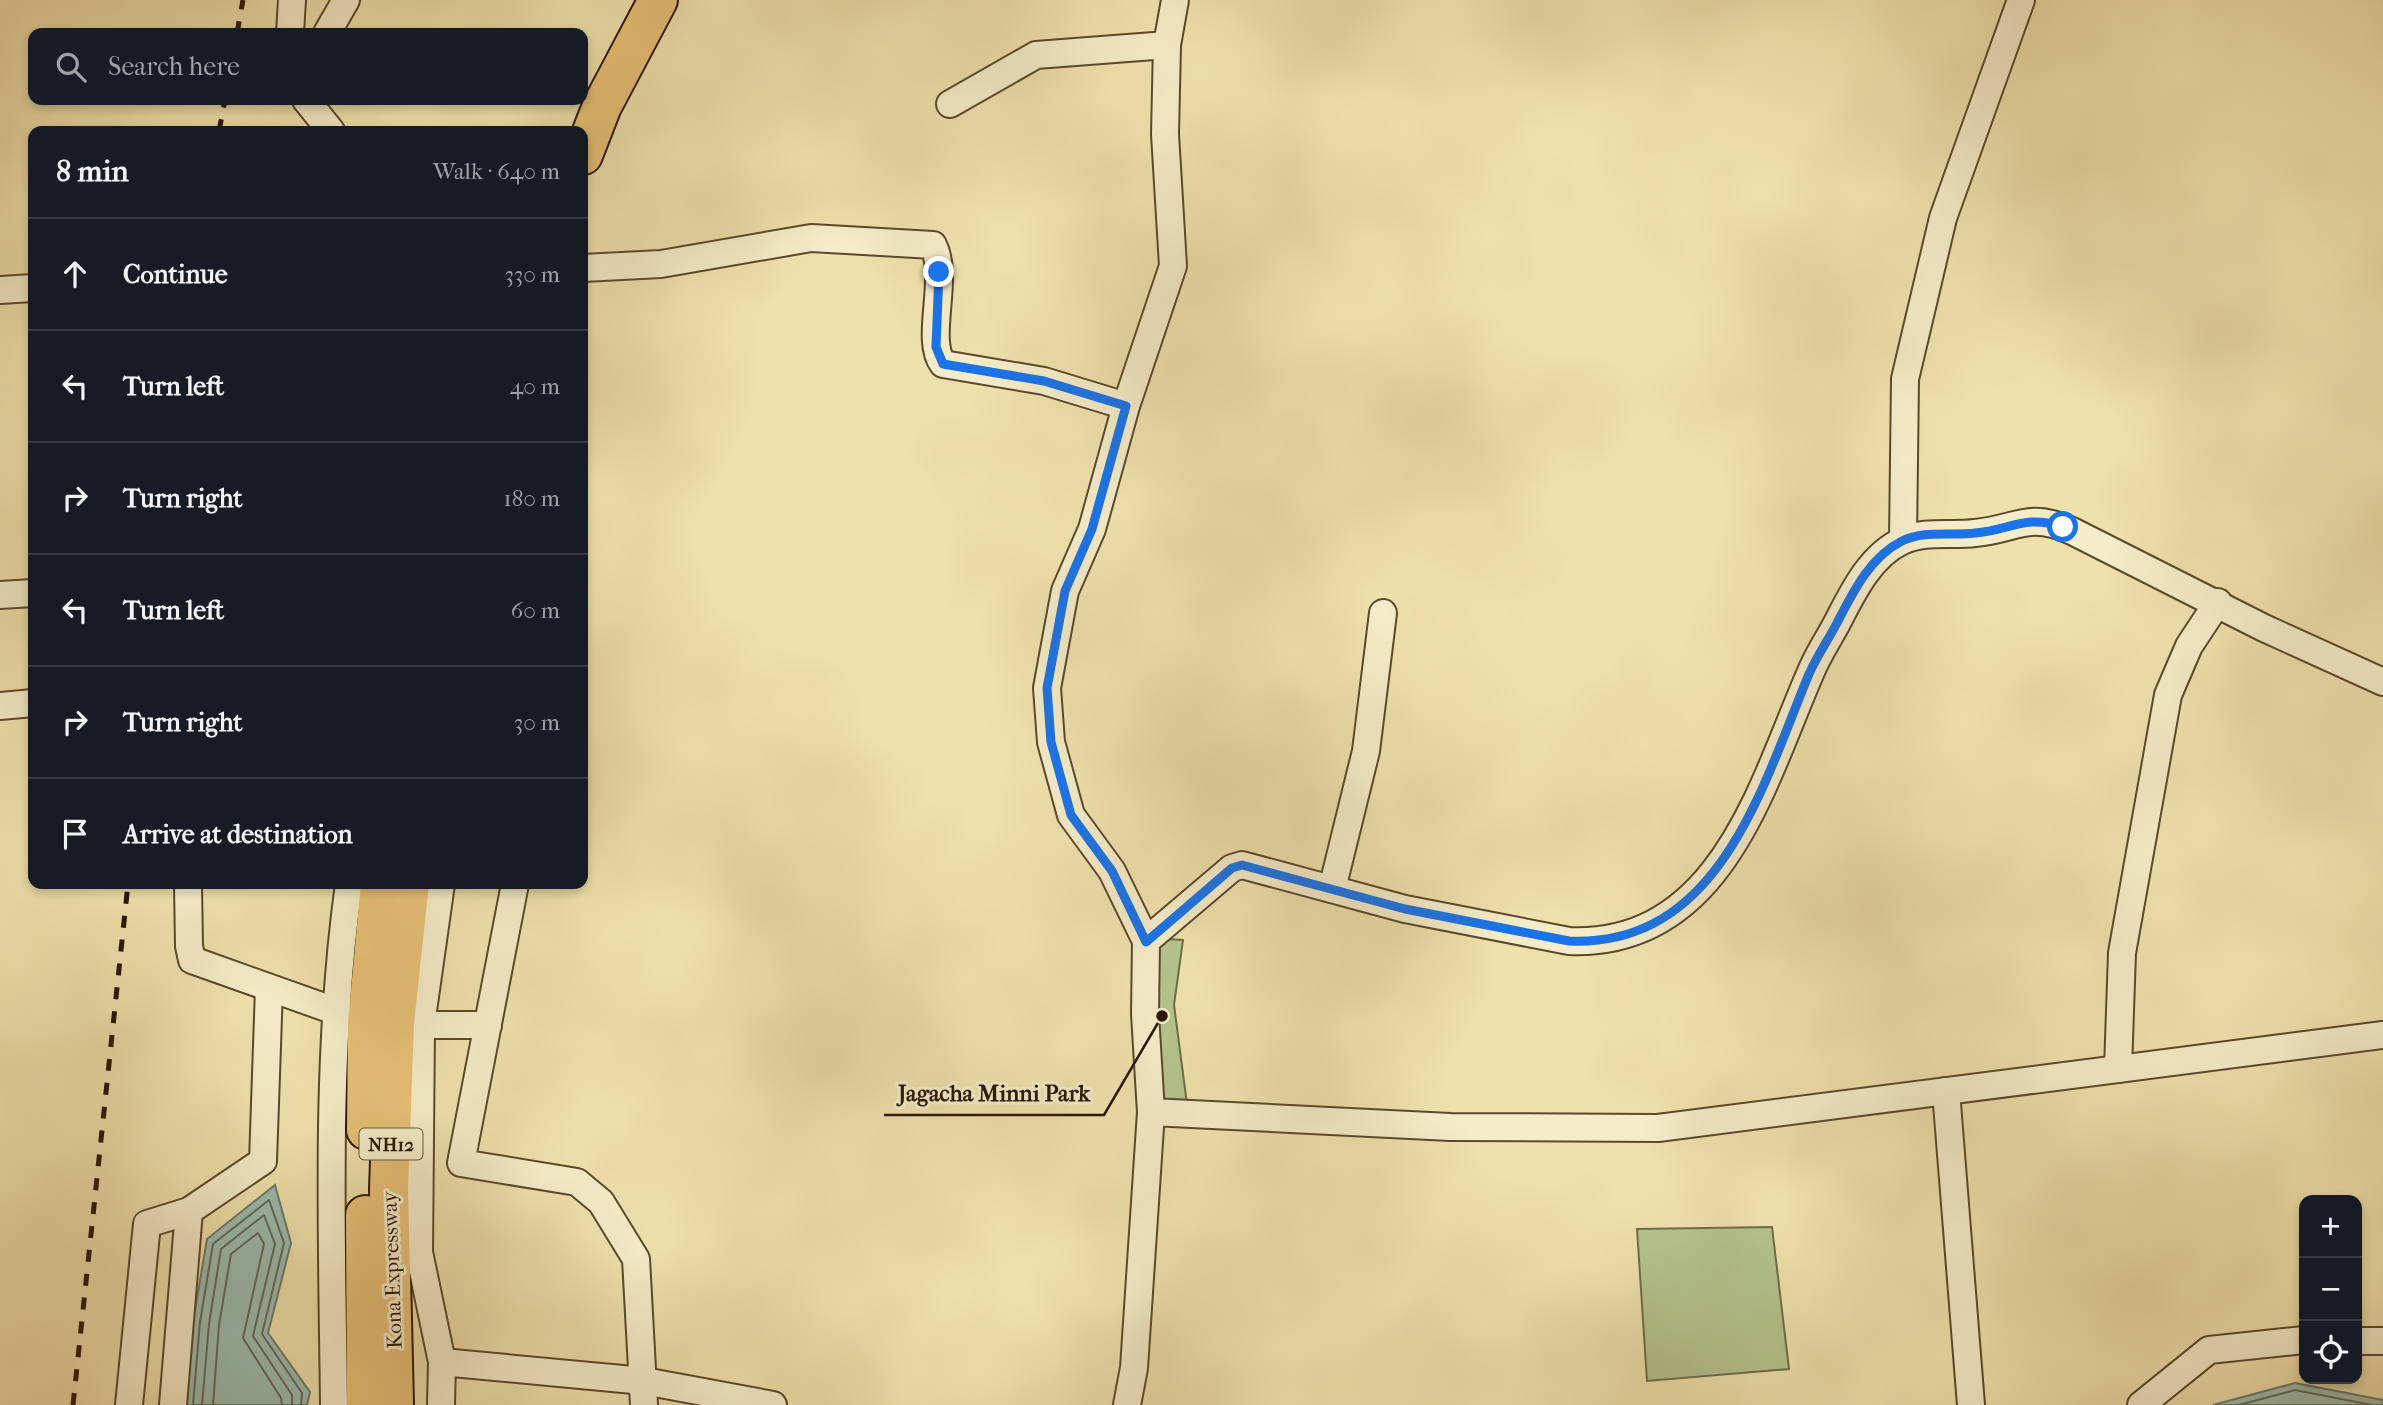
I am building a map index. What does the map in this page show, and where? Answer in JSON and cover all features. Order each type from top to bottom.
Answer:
[{"type":"highway","points":[[588,84],[629,0]]},
{"type":"highway","points":[[588,142],[602,106],[658,0]]},
{"type":"highway","points":[[567,126],[577,105]]},
{"type":"highway","name":"Kona Expressway","points":[[366,1405],[380,1021],[380,889]]},
{"type":"highway","name":"Kona Expressway","points":[[394,1405],[389,1189],[380,1021],[409,889]]},
{"type":"street","points":[[290,28],[292,0]]},
{"type":"street","points":[[330,28],[346,0]]},
{"type":"street","points":[[1127,1405],[1134,1368],[1151,1112],[1145,1014],[1146,942],[1112,871],[1071,815],[1051,742],[1047,688],[1065,591],[1092,529],[1126,406],[1173,266],[1165,134],[1167,45],[1175,0]]},
{"type":"street","points":[[1903,540],[1905,379],[1943,218],[2021,0]]},
{"type":"street","points":[[950,104],[1035,55],[1167,45]]},
{"type":"street","points":[[310,105],[327,126]]},
{"type":"street","points":[[588,268],[661,264],[811,238],[933,245],[939,256],[936,347],[943,364],[1044,381],[1126,406]]},
{"type":"street","points":[[0,290],[28,288]]},
{"type":"street","points":[[1146,942],[1232,868],[1242,865],[1405,909],[1569,941],[1597,941],[1653,923],[1687,902],[1736,842],[1765,786],[1811,671],[1848,602],[1875,560],[1903,540],[1939,533],[1977,533],[2041,519],[2073,531],[2218,602],[2264,628],[2383,682]]},
{"type":"street","points":[[0,595],[28,593]]},
{"type":"street","points":[[2118,1069],[2122,953],[2168,695],[2189,646],[2218,602]]},
{"type":"street","points":[[1332,889],[1366,751],[1383,614]]},
{"type":"street","points":[[0,706],[28,703]]},
{"type":"street","points":[[188,889],[189,946],[192,960],[269,988],[380,1021],[488,1025]]},
{"type":"street","points":[[350,889],[380,1021],[419,1252],[442,1363],[441,1405]]},
{"type":"street","points":[[334,1405],[332,1174],[380,1021],[439,889]]},
{"type":"street","points":[[514,889],[461,1163],[577,1182],[601,1202],[636,1259],[644,1393]]},
{"type":"street","points":[[129,1405],[147,1224],[188,1211],[263,1161],[269,988]]},
{"type":"street","points":[[1151,1112],[1450,1127],[1658,1128],[2383,1035]]},
{"type":"street","points":[[1946,1091],[1971,1405]]},
{"type":"street","points":[[173,1405],[188,1211]]},
{"type":"street","points":[[2141,1405],[2209,1350],[2299,1341]]},
{"type":"street","points":[[2362,1341],[2383,1341]]},
{"type":"street","points":[[442,1363],[644,1393],[772,1405]]},
{"type":"green space","points":[[1167,939],[1183,940],[1174,1005],[1187,1104],[1153,1110],[1148,958]]},
{"type":"green space","points":[[1772,1227],[1789,1369],[1647,1381],[1637,1229]]},
{"type":"water","points":[[275,1185],[291,1243],[268,1333],[310,1392],[307,1405],[187,1405],[193,1322],[207,1239]]},
{"type":"water","points":[[2295,1383],[2383,1400],[2383,1405],[2213,1405]]},
{"type":"railway","points":[[238,28],[243,0]]},
{"type":"railway","points":[[220,126],[224,105]]},
{"type":"railway","points":[[73,1405],[127,889]]},
{"type":"place","name":"Jagacha Minni Park","points":[[1162,1016]]},
{"type":"route","points":[[939,272],[936,347],[943,364],[1044,381],[1126,406],[1092,529],[1065,591],[1047,688],[1051,742],[1071,815],[1112,871],[1146,942],[1232,868],[1242,865],[1405,909],[1569,941],[1597,941],[1653,923],[1687,902],[1696,893],[1740,835],[1765,786],[1811,671],[1848,602],[1875,560],[1903,540],[1924,535],[1977,533],[2041,519],[2063,527]]}]
